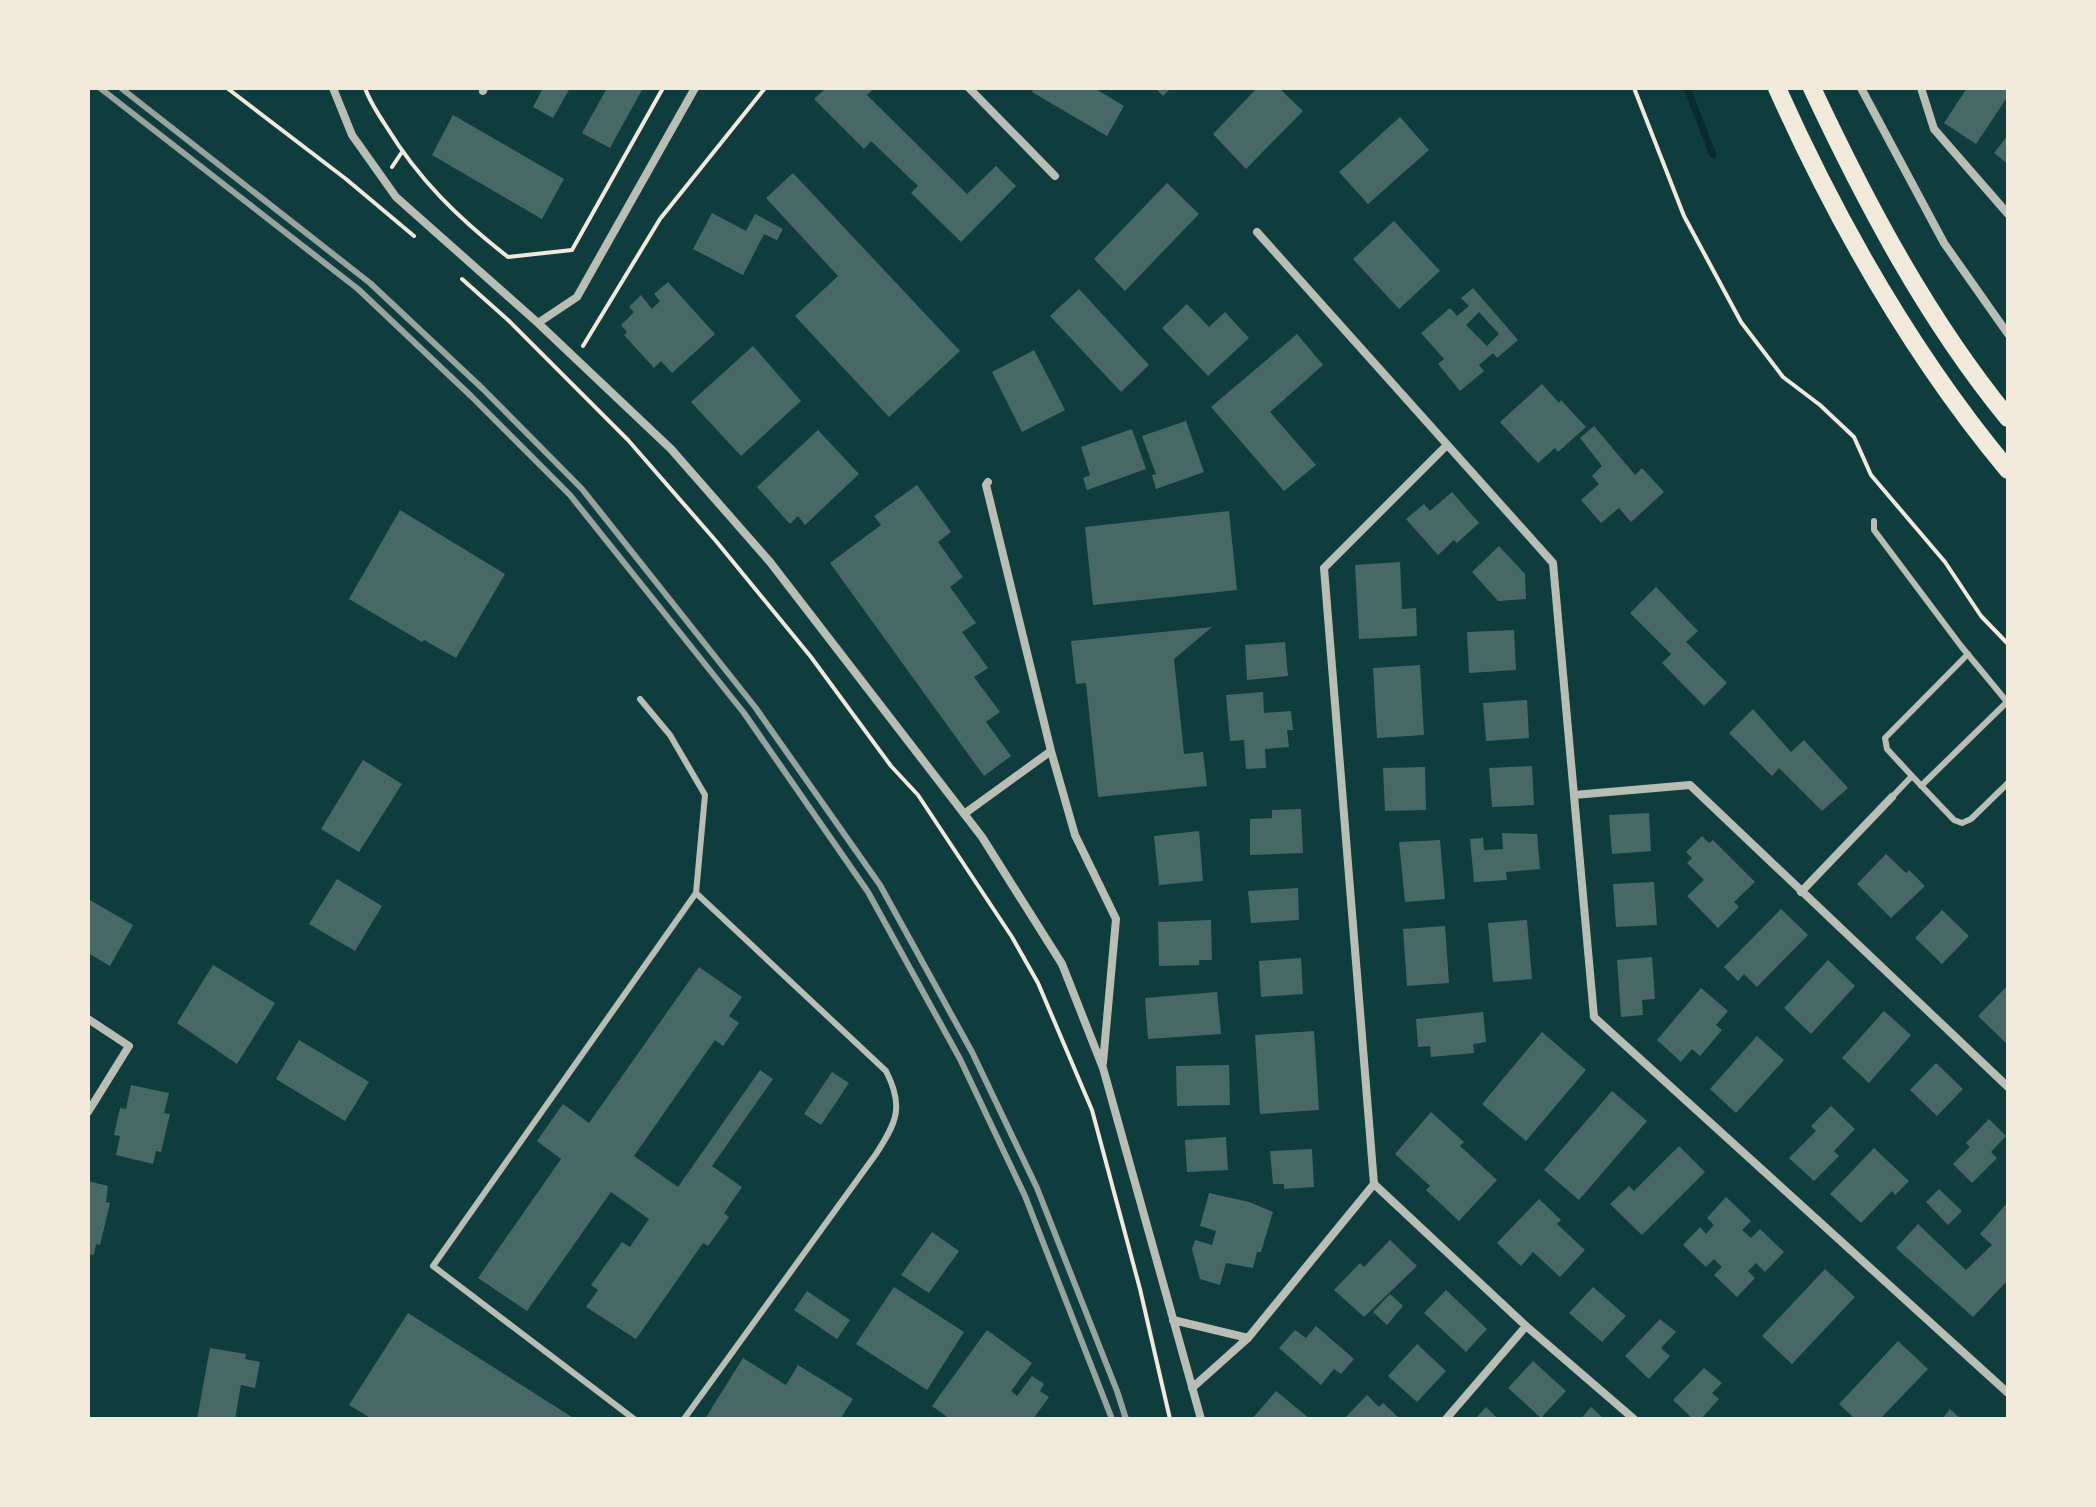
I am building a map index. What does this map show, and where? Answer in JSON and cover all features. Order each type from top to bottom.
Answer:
[{"type":"highway","points":[[1777,88],[1832,201],[1876,281],[1950,394],[2008,470]]},
{"type":"highway","points":[[1812,88],[1904,264],[1960,353],[2008,418]]},
{"type":"street","points":[[333,88],[352,135],[396,197],[538,323],[671,449],[770,562],[982,837],[1062,964],[1103,1068],[1201,1419]]},
{"type":"street","points":[[538,323],[577,297],[695,88]]},
{"type":"street","points":[[969,88],[1055,176]]},
{"type":"street","points":[[1861,88],[1944,243],[2008,334]]},
{"type":"street","points":[[1921,88],[1934,129],[2008,214]]},
{"type":"street","points":[[1257,232],[1553,563],[1594,1017],[2008,1393]]},
{"type":"street","points":[[1447,445],[1324,568],[1374,1184],[1526,1326],[1634,1419]]},
{"type":"street","points":[[988,482],[986,485],[1051,751],[1075,835],[1116,919],[1103,1068]]},
{"type":"street","points":[[964,814],[1051,751]]},
{"type":"street","points":[[1574,795],[1690,785],[2008,1087]]},
{"type":"street","points":[[1801,892],[1892,797]]},
{"type":"street","points":[[88,1019],[129,1046],[88,1112]]},
{"type":"street","points":[[1192,1388],[1248,1338],[1374,1184]]},
{"type":"street","points":[[1173,1320],[1248,1338]]},
{"type":"street","points":[[1446,1419],[1526,1326]]},
{"type":"lane","points":[[1874,521],[1874,530],[2008,703],[1921,786]]},
{"type":"lane","points":[[1968,654],[1885,738],[1887,749],[1954,820],[1962,823],[1971,819],[2008,783]]},
{"type":"lane","points":[[634,1419],[433,1266],[696,893],[705,795],[670,735],[640,699]]},
{"type":"lane","points":[[1892,797],[1912,776]]},
{"type":"lane","points":[[684,1419],[876,1154],[891,1131],[897,1110],[896,1091],[886,1071],[696,893]]},
{"type":"path","points":[[227,88],[346,179],[424,244]]},
{"type":"path","points":[[365,88],[402,152],[430,189],[508,257],[572,250],[663,88]]},
{"type":"path","points":[[559,371],[586,342],[660,219],[765,88]]},
{"type":"path","points":[[1634,88],[1684,216],[1741,322],[1783,377],[1820,405],[1854,437],[1871,475],[1945,562],[1981,616],[2008,644]]},
{"type":"path","points":[[455,272],[628,440],[811,657],[891,766],[934,818],[1012,937],[1038,983],[1092,1110],[1140,1289],[1170,1419]]},
{"type":"building","points":[[543,88],[570,88],[553,118],[533,107]]},
{"type":"building","points":[[607,88],[643,88],[610,148],[582,133]]},
{"type":"building","points":[[826,88],[874,88],[867,95],[967,194],[996,166],[1016,186],[961,242],[911,193],[918,186],[871,141],[864,149],[814,99]]},
{"type":"building","points":[[1034,88],[1094,88],[1124,106],[1107,136],[1032,92]]},
{"type":"building","points":[[1155,88],[1171,88],[1163,96]]},
{"type":"building","points":[[1257,88],[1279,88],[1303,111],[1246,169],[1213,134]]},
{"type":"building","points":[[1967,88],[2008,90],[2008,96],[1976,144],[1944,123]]},
{"type":"building","points":[[453,115],[564,179],[542,219],[432,155]]},
{"type":"building","points":[[1400,117],[1429,150],[1368,204],[1339,172]]},
{"type":"building","points":[[2008,135],[2008,164],[1994,153]]},
{"type":"building","points":[[793,173],[960,351],[889,417],[795,316],[838,276],[766,198]]},
{"type":"building","points":[[1167,183],[1199,214],[1125,291],[1094,259]]},
{"type":"building","points":[[712,213],[746,231],[755,214],[783,229],[777,240],[764,234],[743,275],[693,249]]},
{"type":"building","points":[[1394,221],[1440,271],[1399,309],[1353,259]]},
{"type":"building","points":[[668,282],[715,334],[672,373],[661,361],[654,368],[624,335],[627,332],[621,325],[634,312],[629,307],[641,295],[652,309],[660,301],[654,294]]},
{"type":"building","points":[[1473,288],[1518,340],[1497,358],[1493,353],[1479,365],[1484,371],[1460,391],[1438,364],[1444,359],[1421,333],[1450,308],[1457,316],[1469,306],[1461,298]],"holes":[[[1479,312],[1499,334],[1487,346],[1466,325]]]},
{"type":"building","points":[[1079,289],[1149,365],[1121,392],[1050,316]]},
{"type":"building","points":[[1187,304],[1209,327],[1225,312],[1249,338],[1208,376],[1162,328]]},
{"type":"building","points":[[1297,334],[1323,365],[1270,412],[1316,465],[1284,491],[1211,407]]},
{"type":"building","points":[[753,346],[801,401],[741,456],[691,402]]},
{"type":"building","points":[[1034,350],[1065,410],[1022,432],[992,372]]},
{"type":"building","points":[[1542,384],[1586,427],[1558,452],[1555,448],[1538,463],[1500,422]]},
{"type":"building","points":[[1186,421],[1204,472],[1156,489],[1152,475],[1156,474],[1142,436]]},
{"type":"building","points":[[1594,426],[1635,475],[1642,468],[1664,492],[1631,522],[1619,508],[1601,523],[1581,500],[1599,484],[1592,476],[1602,466],[1580,438]]},
{"type":"building","points":[[1132,429],[1146,469],[1087,490],[1083,478],[1090,475],[1081,447]]},
{"type":"building","points":[[818,430],[859,474],[805,525],[798,516],[790,524],[757,487]]},
{"type":"building","points":[[917,485],[951,532],[938,542],[963,577],[950,587],[976,623],[962,632],[988,668],[974,677],[1000,712],[986,722],[1011,756],[984,776],[830,563],[881,525],[874,516]]},
{"type":"building","points":[[1452,492],[1479,523],[1438,555],[1406,519],[1424,504],[1430,511]]},
{"type":"building","points":[[400,510],[505,574],[456,658],[424,640],[422,642],[349,599]]},
{"type":"building","points":[[1229,511],[1237,590],[1093,605],[1085,527]]},
{"type":"building","points":[[1499,546],[1525,574],[1526,599],[1498,601],[1472,572]]},
{"type":"building","points":[[1400,562],[1402,609],[1416,608],[1417,636],[1359,639],[1355,565]]},
{"type":"building","points":[[1656,587],[1698,631],[1686,642],[1727,683],[1704,706],[1662,663],[1671,654],[1630,613]]},
{"type":"building","points":[[1212,627],[1174,659],[1184,754],[1203,752],[1207,786],[1098,797],[1086,683],[1076,684],[1071,641]]},
{"type":"building","points":[[1514,630],[1516,670],[1469,673],[1467,632]]},
{"type":"building","points":[[1285,642],[1288,676],[1247,680],[1245,645]]},
{"type":"building","points":[[1420,665],[1424,735],[1377,738],[1373,668]]},
{"type":"building","points":[[1263,692],[1264,713],[1291,711],[1293,730],[1287,730],[1289,747],[1265,749],[1266,768],[1246,769],[1244,740],[1230,741],[1226,695]]},
{"type":"building","points":[[1527,700],[1529,738],[1486,741],[1483,703]]},
{"type":"building","points":[[1753,709],[1791,752],[1804,740],[1848,788],[1822,811],[1779,768],[1772,776],[1729,733]]},
{"type":"building","points":[[363,760],[402,784],[359,852],[321,829]]},
{"type":"building","points":[[1532,766],[1534,805],[1492,807],[1489,768]]},
{"type":"building","points":[[1425,767],[1426,810],[1385,811],[1383,768]]},
{"type":"building","points":[[1301,809],[1303,853],[1250,855],[1250,819],[1272,818],[1272,810]]},
{"type":"building","points":[[1649,813],[1651,851],[1612,854],[1609,815]]},
{"type":"building","points":[[1199,831],[1203,881],[1159,885],[1154,836]]},
{"type":"building","points":[[1502,833],[1537,834],[1540,869],[1506,872],[1507,880],[1474,882],[1470,839],[1483,838],[1484,850],[1503,849]]},
{"type":"building","points":[[1702,836],[1709,843],[1713,840],[1755,882],[1734,902],[1739,907],[1718,928],[1687,896],[1704,880],[1687,863],[1692,858],[1686,852]]},
{"type":"building","points":[[1440,840],[1445,899],[1405,902],[1399,842]]},
{"type":"building","points":[[1886,854],[1925,886],[1891,918],[1857,884]]},
{"type":"building","points":[[337,879],[382,906],[355,951],[309,924]]},
{"type":"building","points":[[1654,882],[1657,925],[1616,927],[1613,884]]},
{"type":"building","points":[[1298,888],[1299,920],[1251,923],[1248,891]]},
{"type":"building","points":[[88,899],[133,925],[110,966],[88,953]]},
{"type":"building","points":[[1781,909],[1808,935],[1757,987],[1744,974],[1738,981],[1724,967]]},
{"type":"building","points":[[1942,910],[1969,936],[1942,964],[1915,938]]},
{"type":"building","points":[[1211,920],[1212,960],[1199,960],[1199,965],[1159,966],[1158,922]]},
{"type":"building","points":[[1527,920],[1532,979],[1493,982],[1488,923]]},
{"type":"building","points":[[1445,926],[1449,983],[1407,986],[1403,929]]},
{"type":"building","points":[[1652,957],[1655,999],[1642,1000],[1643,1015],[1621,1017],[1617,960]]},
{"type":"building","points":[[1301,958],[1303,994],[1261,997],[1259,961]]},
{"type":"building","points":[[1828,960],[1855,986],[1811,1034],[1784,1008]]},
{"type":"building","points":[[213,965],[275,1003],[237,1064],[177,1023]]},
{"type":"building","points":[[699,967],[742,997],[729,1016],[739,1023],[723,1046],[715,1040],[634,1156],[678,1187],[760,1070],[773,1079],[712,1166],[742,1187],[724,1213],[729,1217],[708,1246],[703,1243],[636,1339],[586,1307],[598,1290],[591,1285],[622,1242],[630,1247],[649,1219],[611,1192],[527,1311],[478,1278],[561,1159],[537,1141],[563,1104],[589,1123]]},
{"type":"building","points":[[2008,985],[2008,1045],[1978,1016]]},
{"type":"building","points":[[1701,988],[1728,1011],[1716,1025],[1722,1030],[1700,1056],[1692,1049],[1681,1062],[1657,1040]]},
{"type":"building","points":[[1217,992],[1221,1034],[1148,1039],[1145,998]]},
{"type":"building","points":[[1884,1011],[1911,1035],[1869,1083],[1842,1058]]},
{"type":"building","points":[[1483,1012],[1486,1042],[1473,1044],[1474,1053],[1431,1057],[1430,1046],[1418,1047],[1416,1019]]},
{"type":"building","points":[[1314,1031],[1319,1110],[1260,1114],[1255,1035]]},
{"type":"building","points":[[1542,1032],[1586,1070],[1526,1141],[1482,1104]]},
{"type":"building","points":[[1757,1036],[1784,1060],[1736,1113],[1710,1089]]},
{"type":"building","points":[[299,1040],[369,1082],[345,1121],[276,1079]]},
{"type":"building","points":[[1936,1063],[1963,1089],[1937,1116],[1910,1090]]},
{"type":"building","points":[[1229,1065],[1230,1105],[1177,1106],[1176,1066]]},
{"type":"building","points":[[832,1072],[849,1083],[821,1125],[804,1114]]},
{"type":"building","points":[[131,1085],[169,1093],[164,1113],[170,1114],[161,1152],[156,1151],[153,1164],[116,1155],[120,1136],[114,1135],[120,1108],[126,1109]]},
{"type":"building","points":[[1612,1091],[1647,1121],[1579,1200],[1544,1170]]},
{"type":"building","points":[[1831,1106],[1855,1129],[1834,1151],[1839,1156],[1814,1181],[1789,1158],[1816,1131],[1811,1126]]},
{"type":"building","points":[[1431,1112],[1464,1142],[1460,1146],[1497,1180],[1459,1221],[1426,1190],[1430,1186],[1395,1154]]},
{"type":"building","points":[[1989,1119],[2006,1136],[1991,1152],[1997,1158],[1972,1183],[1953,1164],[1970,1147],[1966,1143]]},
{"type":"building","points":[[1226,1137],[1228,1170],[1187,1172],[1185,1140]]},
{"type":"building","points":[[1679,1146],[1705,1172],[1642,1235],[1610,1204],[1629,1186],[1634,1191]]},
{"type":"building","points":[[1874,1148],[1909,1181],[1895,1195],[1892,1191],[1861,1223],[1830,1194]]},
{"type":"building","points":[[1312,1149],[1314,1187],[1284,1189],[1284,1184],[1273,1184],[1270,1151]]},
{"type":"building","points":[[88,1181],[108,1186],[106,1202],[110,1203],[100,1245],[96,1244],[94,1255],[88,1254]]},
{"type":"building","points":[[1939,1189],[1962,1211],[1948,1225],[1926,1202]]},
{"type":"building","points":[[1209,1193],[1249,1202],[1273,1212],[1253,1268],[1226,1263],[1220,1285],[1200,1279],[1192,1249],[1195,1240],[1212,1245],[1216,1231],[1200,1226]]},
{"type":"building","points":[[1726,1197],[1751,1221],[1742,1230],[1751,1238],[1760,1229],[1784,1252],[1765,1272],[1756,1263],[1748,1271],[1755,1278],[1737,1297],[1714,1275],[1722,1267],[1714,1259],[1706,1267],[1683,1245],[1700,1227],[1706,1234],[1714,1225],[1707,1218]]},
{"type":"building","points":[[1539,1199],[1561,1220],[1557,1224],[1585,1250],[1560,1277],[1533,1252],[1521,1266],[1497,1243]]},
{"type":"building","points":[[2008,1202],[2008,1280],[1973,1317],[1896,1248],[1918,1224],[1966,1270],[1992,1245],[1980,1234]]},
{"type":"building","points":[[932,1232],[959,1251],[929,1293],[901,1275]]},
{"type":"building","points":[[1390,1240],[1417,1266],[1364,1317],[1334,1290],[1360,1263],[1364,1267]]},
{"type":"building","points":[[1825,1269],[1855,1297],[1792,1364],[1762,1336]]},
{"type":"building","points":[[894,1287],[964,1332],[927,1390],[856,1344]]},
{"type":"building","points":[[1593,1287],[1626,1316],[1602,1342],[1569,1313]]},
{"type":"building","points":[[1446,1290],[1487,1329],[1466,1352],[1424,1313]]},
{"type":"building","points":[[807,1291],[850,1320],[837,1339],[794,1310]]},
{"type":"building","points":[[1390,1294],[1403,1306],[1387,1325],[1373,1312]]},
{"type":"building","points":[[408,1313],[575,1419],[372,1419],[349,1405]]},
{"type":"building","points":[[1660,1319],[1676,1332],[1661,1348],[1670,1356],[1649,1379],[1625,1356]]},
{"type":"building","points":[[1316,1326],[1354,1359],[1341,1374],[1334,1369],[1321,1385],[1279,1348],[1295,1330],[1306,1338]]},
{"type":"building","points":[[987,1330],[1032,1363],[1011,1391],[1017,1396],[1032,1376],[1044,1384],[1040,1391],[1049,1397],[1033,1419],[950,1419],[932,1406]]},
{"type":"building","points":[[1898,1341],[1928,1369],[1880,1419],[1855,1419],[1839,1404]]},
{"type":"building","points":[[1417,1344],[1446,1371],[1417,1402],[1388,1376]]},
{"type":"building","points":[[210,1348],[246,1354],[245,1359],[260,1362],[255,1388],[241,1385],[235,1419],[197,1419]]},
{"type":"building","points":[[743,1358],[786,1385],[798,1365],[853,1399],[840,1419],[705,1419]]},
{"type":"building","points":[[1533,1361],[1566,1391],[1541,1418],[1508,1388]]},
{"type":"building","points":[[1704,1368],[1722,1383],[1712,1393],[1719,1399],[1701,1419],[1693,1419],[1673,1400]]},
{"type":"building","points":[[1276,1391],[1310,1419],[1252,1419]]},
{"type":"building","points":[[1367,1395],[1379,1407],[1383,1403],[1400,1419],[1344,1419]]},
{"type":"building","points":[[1486,1407],[1498,1419],[1475,1419]]},
{"type":"building","points":[[1591,1407],[1604,1419],[1581,1419]]},
{"type":"building","points":[[1950,1409],[1961,1419],[1942,1419]]},
{"type":"waterway","points":[[1687,88],[1713,155]]},
{"type":"railway","points":[[100,88],[358,289],[471,396],[570,495],[744,713],[868,892],[960,1059],[1025,1196],[1112,1419]]},
{"type":"railway","points":[[121,88],[370,283],[483,389],[582,489],[755,707],[880,885],[972,1052],[1037,1188],[1126,1419]]}]
